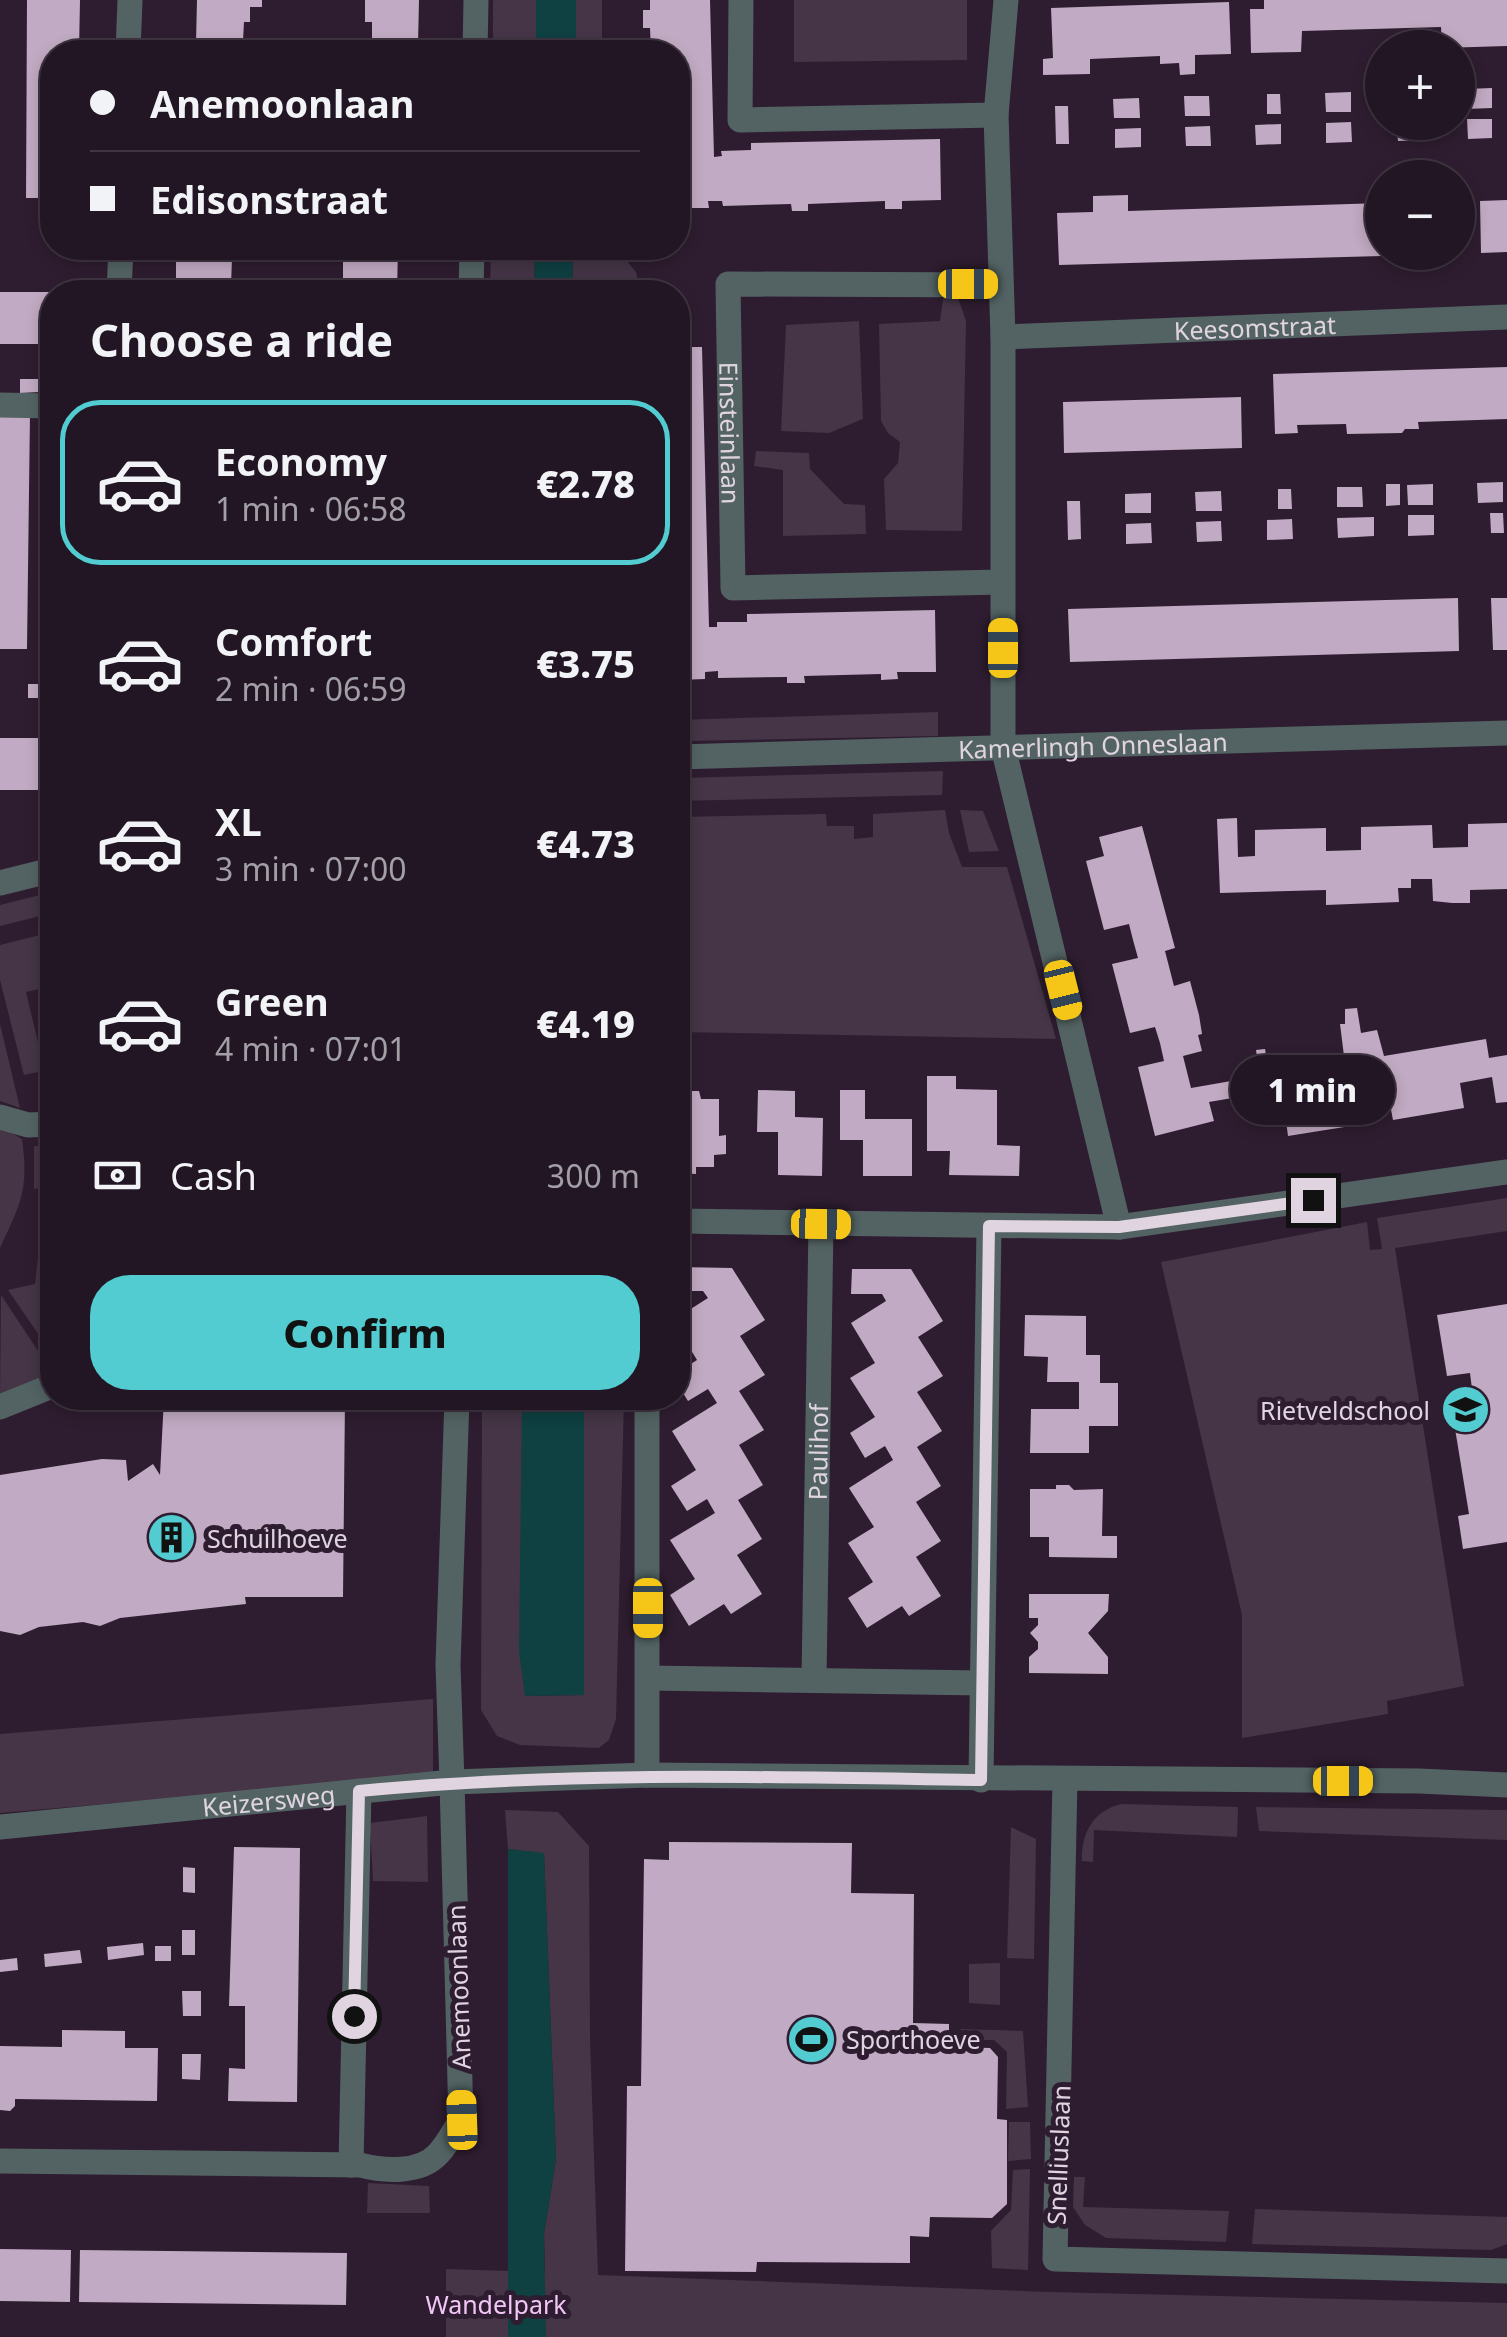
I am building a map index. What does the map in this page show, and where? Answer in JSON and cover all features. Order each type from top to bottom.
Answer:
[{"type":"street","points":[[128,40],[130,0]]},
{"type":"street","points":[[476,0],[476,40]]},
{"type":"street","points":[[741,0],[740,120],[996,114]]},
{"type":"street","points":[[1006,0],[996,114],[1003,337],[1003,747],[1119,1227]]},
{"type":"street","name":"Einsteinlaan","points":[[1002,284],[728,284],[733,588],[1002,582]]},
{"type":"street","name":"Keesomstraat","points":[[1003,337],[1507,317]]},
{"type":"street","points":[[0,406],[40,406]]},
{"type":"street","name":"Kamerlingh Onneslaan","points":[[690,757],[1507,733]]},
{"type":"street","points":[[0,883],[40,873]]},
{"type":"street","points":[[0,1117],[40,1124]]},
{"type":"street","points":[[690,1221],[1119,1227],[1507,1172]]},
{"type":"street","name":"Paulihof","points":[[814,1680],[821,1224]]},
{"type":"street","points":[[981,1780],[989,1226]]},
{"type":"street","points":[[0,1407],[40,1391]]},
{"type":"street","points":[[457,1410],[448,1665],[452,1782],[647,1775],[1507,1784]]},
{"type":"street","points":[[647,1775],[648,1410]]},
{"type":"street","points":[[648,1678],[982,1683]]},
{"type":"street","name":"Snelliuslaan","points":[[1065,1780],[1055,2259],[1507,2271]]},
{"type":"street","name":"Keizersweg","points":[[0,1827],[452,1782]]},
{"type":"street","name":"Anemoonlaan","points":[[0,2161],[351,2165],[376,2169],[416,2168],[437,2156],[462,2120],[452,1782]]},
{"type":"street","points":[[351,2165],[359,1791]]},
{"type":"green space","points":[[493,0],[536,0],[536,40],[493,40]]},
{"type":"green space","points":[[576,0],[602,0],[602,40],[576,40]]},
{"type":"green space","points":[[794,0],[967,0],[967,60],[794,62]]},
{"type":"green space","points":[[491,260],[535,260],[534,280],[490,280]]},
{"type":"green space","points":[[572,260],[626,260],[638,280],[573,280]]},
{"type":"green space","points":[[944,292],[957,295],[966,321],[962,531],[886,530],[884,479],[898,463],[900,442],[881,421],[879,324],[940,321]]},
{"type":"green space","points":[[859,321],[863,419],[829,433],[781,431],[786,325]]},
{"type":"green space","points":[[756,451],[809,453],[810,469],[844,504],[865,505],[866,534],[783,536],[783,470],[754,466]]},
{"type":"green space","points":[[938,712],[938,736],[690,741],[690,720]]},
{"type":"green space","points":[[943,771],[942,795],[690,801],[690,778]]},
{"type":"green space","points":[[945,810],[962,867],[1007,867],[1056,1039],[690,1032],[690,817],[826,814],[827,826],[854,826],[854,839],[873,837],[873,814]]},
{"type":"green space","points":[[960,810],[983,811],[999,851],[969,852]]},
{"type":"green space","points":[[40,895],[40,916],[0,926],[0,905]]},
{"type":"green space","points":[[40,935],[40,989],[26,992],[40,1051],[40,1072],[24,1075],[0,980],[0,945]]},
{"type":"green space","points":[[0,1024],[20,1108],[0,1101]]},
{"type":"green space","points":[[0,1126],[22,1139],[24,1184],[0,1248]]},
{"type":"green space","points":[[34,1146],[40,1146],[40,1188],[34,1189]]},
{"type":"green space","points":[[1507,1198],[1507,1231],[1395,1248],[1464,1686],[1387,1701],[1388,1714],[1242,1738],[1242,1615],[1161,1262],[1367,1222],[1370,1250],[1382,1249],[1377,1218]]},
{"type":"green space","points":[[38,1258],[40,1337],[8,1290],[35,1284]]},
{"type":"green space","points":[[1,1295],[40,1354],[40,1384],[0,1400]]},
{"type":"green space","points":[[482,1410],[527,1410],[526,1696],[584,1695],[584,1410],[624,1410],[616,1719],[609,1740],[599,1748],[520,1745],[497,1736],[481,1710]]},
{"type":"green space","points":[[433,1699],[433,1776],[0,1813],[0,1734]]},
{"type":"green space","points":[[1121,1804],[1238,1807],[1237,1837],[1094,1830],[1093,1862],[1082,1861],[1091,1825],[1103,1812]]},
{"type":"green space","points":[[1256,1807],[1507,1810],[1507,1840],[1259,1831]]},
{"type":"green space","name":"Wandelpark","points":[[505,1810],[558,1812],[589,1846],[590,2038],[598,2275],[1049,2292],[1507,2303],[1507,2337],[446,2337],[446,2269],[545,2272],[544,2234],[556,2159],[544,1854],[508,1849]]},
{"type":"green space","points":[[427,1816],[428,1882],[373,1881],[370,1823]]},
{"type":"green space","points":[[1011,1827],[1036,1839],[1034,1959],[1007,1958]]},
{"type":"green space","points":[[1000,1963],[1000,2005],[969,2003],[969,1964]]},
{"type":"green space","points":[[961,2029],[1023,2031],[1028,2107],[1006,2109],[1007,2052],[994,2040],[961,2040]]},
{"type":"green space","points":[[1009,2122],[1030,2122],[1031,2159],[1008,2161]]},
{"type":"green space","points":[[1030,2169],[1028,2270],[992,2268],[991,2231],[1011,2210],[1013,2170]]},
{"type":"green space","points":[[1074,2177],[1085,2177],[1083,2207],[1229,2211],[1226,2242],[1106,2238],[1085,2225],[1073,2207]]},
{"type":"green space","points":[[368,2183],[429,2186],[430,2213],[367,2213]]},
{"type":"green space","points":[[1255,2209],[1507,2217],[1507,2244],[1491,2250],[1252,2244]]},
{"type":"shaded area","points":[[536,0],[576,0],[576,40],[536,40]]},
{"type":"shaded area","points":[[535,260],[572,260],[573,280],[534,280]]},
{"type":"shaded area","points":[[522,1410],[584,1410],[584,1695],[525,1696],[519,1651]]},
{"type":"shaded area","points":[[508,1849],[544,1853],[556,2159],[544,2234],[546,2337],[508,2337]]},
{"type":"building","points":[[27,0],[80,0],[79,40],[40,40],[40,198],[26,198]]},
{"type":"building","points":[[197,0],[262,0],[262,7],[250,7],[250,22],[244,22],[243,40],[196,40]]},
{"type":"building","points":[[365,0],[419,0],[418,40],[372,40],[372,22],[365,22]]},
{"type":"building","points":[[650,0],[710,0],[714,157],[722,156],[721,151],[751,150],[751,143],[940,139],[941,200],[902,201],[902,209],[885,209],[885,201],[808,204],[808,211],[792,211],[791,204],[723,206],[722,201],[708,201],[709,208],[690,208],[690,40],[650,40],[650,28],[643,28],[643,10],[650,10]]},
{"type":"building","points":[[1264,0],[1507,0],[1507,46],[1475,47],[1475,30],[1441,27],[1302,31],[1301,52],[1251,53],[1250,9],[1264,9]]},
{"type":"building","points":[[1229,2],[1231,54],[1195,55],[1195,74],[1180,75],[1179,63],[1160,64],[1160,56],[1090,59],[1090,74],[1043,75],[1043,59],[1053,58],[1051,8]]},
{"type":"building","points":[[1492,88],[1492,108],[1475,109],[1475,89]]},
{"type":"building","points":[[1351,92],[1351,112],[1326,112],[1325,93]]},
{"type":"building","points":[[1267,94],[1280,94],[1281,114],[1267,114]]},
{"type":"building","points":[[1184,96],[1209,96],[1210,116],[1185,116]]},
{"type":"building","points":[[1139,98],[1140,118],[1114,118],[1113,99]]},
{"type":"building","points":[[1055,106],[1068,106],[1069,144],[1056,144]]},
{"type":"building","points":[[1475,119],[1492,119],[1492,138],[1475,139]]},
{"type":"building","points":[[1351,122],[1352,142],[1326,143],[1326,123]]},
{"type":"building","points":[[1281,124],[1281,144],[1256,145],[1255,125]]},
{"type":"building","points":[[1210,126],[1211,146],[1186,146],[1185,127]]},
{"type":"building","points":[[1141,128],[1141,147],[1115,148],[1115,129]]},
{"type":"building","points":[[1128,195],[1128,211],[1365,204],[1365,256],[1059,265],[1057,213],[1093,212],[1093,196]]},
{"type":"building","points":[[1507,200],[1507,252],[1481,253],[1480,201]]},
{"type":"building","points":[[176,260],[232,260],[231,280],[176,280]]},
{"type":"building","points":[[343,260],[398,260],[397,280],[343,280]]},
{"type":"building","points":[[0,292],[40,292],[40,344],[0,344]]},
{"type":"building","points":[[690,347],[702,347],[709,627],[717,627],[717,622],[747,622],[747,614],[935,610],[936,672],[897,672],[898,679],[881,680],[881,674],[804,676],[805,683],[787,683],[787,677],[718,678],[718,671],[705,672],[705,679],[690,680]]},
{"type":"building","points":[[1507,367],[1507,419],[1418,422],[1419,429],[1405,429],[1402,433],[1347,434],[1346,424],[1297,425],[1298,433],[1275,434],[1273,374]]},
{"type":"building","points":[[20,379],[39,379],[39,392],[20,393]]},
{"type":"building","points":[[1241,397],[1242,448],[1064,453],[1063,402]]},
{"type":"building","points":[[0,414],[30,414],[27,649],[0,649]]},
{"type":"building","points":[[1503,482],[1503,502],[1478,503],[1477,483]]},
{"type":"building","points":[[1386,484],[1400,484],[1400,505],[1386,506]]},
{"type":"building","points":[[1433,484],[1433,505],[1408,505],[1407,485]]},
{"type":"building","points":[[1337,487],[1362,487],[1363,507],[1337,507]]},
{"type":"building","points":[[1278,489],[1291,489],[1292,509],[1278,509]]},
{"type":"building","points":[[1221,491],[1222,511],[1196,511],[1195,492]]},
{"type":"building","points":[[1151,493],[1151,513],[1125,513],[1125,494]]},
{"type":"building","points":[[1067,501],[1080,501],[1081,539],[1068,540]]},
{"type":"building","points":[[1490,513],[1503,513],[1504,533],[1491,533]]},
{"type":"building","points":[[1408,515],[1434,515],[1434,535],[1408,536]]},
{"type":"building","points":[[1374,517],[1374,536],[1338,538],[1337,518]]},
{"type":"building","points":[[1292,519],[1293,539],[1267,540],[1267,520]]},
{"type":"building","points":[[1221,521],[1222,541],[1197,542],[1196,522]]},
{"type":"building","points":[[1151,523],[1152,543],[1126,544],[1126,524]]},
{"type":"building","points":[[1458,598],[1459,651],[1070,662],[1068,609]]},
{"type":"building","points":[[1491,598],[1507,598],[1507,650],[1493,650]]},
{"type":"building","points":[[28,684],[40,684],[40,698],[28,698]]},
{"type":"building","points":[[0,738],[40,738],[40,790],[0,790]]},
{"type":"building","points":[[1237,818],[1238,857],[1255,856],[1255,830],[1326,828],[1326,851],[1361,850],[1361,827],[1432,825],[1433,848],[1468,847],[1468,824],[1507,823],[1507,889],[1470,890],[1470,903],[1433,901],[1432,879],[1411,879],[1411,888],[1398,888],[1399,902],[1326,905],[1326,890],[1220,893],[1217,819]]},
{"type":"building","points":[[1142,826],[1175,948],[1165,951],[1174,986],[1190,981],[1199,1015],[1202,1051],[1183,1056],[1191,1088],[1260,1076],[1256,1050],[1265,1049],[1269,1074],[1278,1073],[1280,1082],[1346,1072],[1340,1024],[1345,1024],[1345,1009],[1357,1008],[1361,1033],[1377,1030],[1384,1056],[1486,1039],[1489,1058],[1507,1055],[1507,1102],[1496,1103],[1492,1077],[1460,1083],[1464,1108],[1393,1120],[1388,1094],[1353,1100],[1357,1125],[1288,1136],[1286,1121],[1269,1124],[1267,1113],[1247,1116],[1244,1096],[1209,1102],[1214,1121],[1155,1136],[1138,1067],[1164,1061],[1160,1043],[1155,1027],[1130,1033],[1112,964],[1138,958],[1129,924],[1104,930],[1086,861],[1104,856],[1099,837]]},
{"type":"building","points":[[927,1076],[956,1076],[956,1089],[997,1090],[997,1145],[1020,1146],[1019,1176],[949,1175],[950,1151],[927,1151]]},
{"type":"building","points":[[758,1090],[795,1091],[795,1117],[823,1118],[822,1176],[778,1175],[778,1132],[757,1132]]},
{"type":"building","points":[[840,1090],[865,1090],[865,1119],[912,1119],[912,1176],[863,1176],[863,1140],[840,1140]]},
{"type":"building","points":[[690,1091],[699,1091],[701,1099],[719,1099],[719,1136],[726,1135],[726,1154],[714,1155],[714,1167],[696,1167],[696,1174],[690,1174]]},
{"type":"building","points":[[690,1267],[732,1268],[765,1320],[740,1336],[765,1375],[739,1391],[764,1430],[739,1445],[763,1485],[738,1500],[762,1539],[737,1555],[762,1594],[731,1614],[724,1604],[689,1626],[670,1595],[695,1579],[670,1540],[715,1513],[707,1499],[687,1511],[671,1486],[696,1470],[672,1431],[717,1403],[708,1389],[690,1400],[690,1364],[697,1360],[690,1349],[690,1309],[708,1298],[703,1291],[690,1291]]},
{"type":"building","points":[[852,1269],[911,1269],[943,1321],[918,1337],[943,1376],[917,1392],[942,1431],[917,1447],[941,1486],[916,1502],[941,1541],[916,1557],[941,1596],[909,1616],[902,1606],[867,1628],[848,1598],[873,1582],[848,1543],[874,1527],[849,1488],[893,1460],[885,1446],[865,1458],[850,1433],[875,1417],[850,1378],[875,1363],[851,1323],[886,1301],[882,1294],[851,1294]]},
{"type":"building","points":[[1507,1304],[1507,1542],[1463,1549],[1458,1516],[1469,1514],[1449,1392],[1472,1389],[1470,1373],[1447,1376],[1437,1315]]},
{"type":"building","points":[[1025,1315],[1086,1316],[1086,1355],[1100,1355],[1100,1383],[1118,1383],[1118,1426],[1089,1426],[1089,1453],[1030,1453],[1031,1409],[1079,1409],[1079,1382],[1047,1382],[1048,1357],[1024,1356]]},
{"type":"building","name":"Schuilhoeve","points":[[163,1410],[345,1410],[343,1597],[245,1597],[246,1604],[120,1618],[100,1626],[83,1622],[39,1627],[20,1635],[0,1631],[0,1475],[102,1459],[126,1460],[128,1481],[153,1464],[160,1475]]},
{"type":"building","points":[[1056,1485],[1069,1485],[1074,1490],[1103,1489],[1102,1536],[1117,1536],[1117,1558],[1049,1557],[1049,1537],[1030,1537],[1030,1489],[1056,1489]]},
{"type":"building","points":[[1029,1594],[1109,1594],[1108,1611],[1088,1633],[1108,1657],[1108,1674],[1029,1673],[1029,1657],[1038,1649],[1038,1642],[1030,1633],[1038,1625],[1038,1618],[1029,1618]]},
{"type":"building","points":[[669,1842],[852,1843],[851,1893],[914,1894],[913,2023],[949,2024],[949,2047],[990,2048],[998,2057],[997,2119],[1007,2120],[1007,2204],[992,2218],[930,2217],[929,2237],[910,2236],[910,2263],[757,2262],[756,2272],[625,2271],[627,2086],[641,2086],[644,1859],[669,1860]]},
{"type":"building","points":[[234,1847],[300,1848],[297,2102],[228,2101],[229,2068],[245,2069],[245,2006],[229,2006]]},
{"type":"building","points":[[183,1867],[195,1868],[195,1893],[183,1892]]},
{"type":"building","points":[[182,1930],[195,1930],[195,1955],[182,1955]]},
{"type":"building","points":[[143,1943],[144,1955],[108,1960],[107,1947]]},
{"type":"building","points":[[155,1946],[171,1946],[171,1961],[155,1961]]},
{"type":"building","points":[[80,1950],[82,1963],[45,1967],[44,1954]]},
{"type":"building","points":[[17,1958],[18,1970],[0,1972],[0,1960]]},
{"type":"building","points":[[182,1991],[201,1991],[201,2016],[183,2016]]},
{"type":"building","points":[[62,2030],[125,2031],[125,2048],[158,2048],[157,2101],[15,2099],[10,2111],[0,2110],[0,2046],[62,2047]]},
{"type":"building","points":[[182,2054],[201,2054],[200,2080],[182,2079]]},
{"type":"building","points":[[0,2249],[71,2250],[70,2302],[0,2301]]},
{"type":"building","points":[[80,2250],[347,2253],[346,2305],[79,2302]]},
{"type":"place","name":"Rietveldschool","points":[[1465,1410]]},
{"type":"place","name":"Schuilhoeve","points":[[172,1538]]},
{"type":"place","name":"Sporthoeve","points":[[811,2039]]},
{"type":"route","points":[[354,2016],[359,1791],[452,1782],[647,1775],[981,1780],[989,1226],[1119,1227],[1313,1200]]}]
